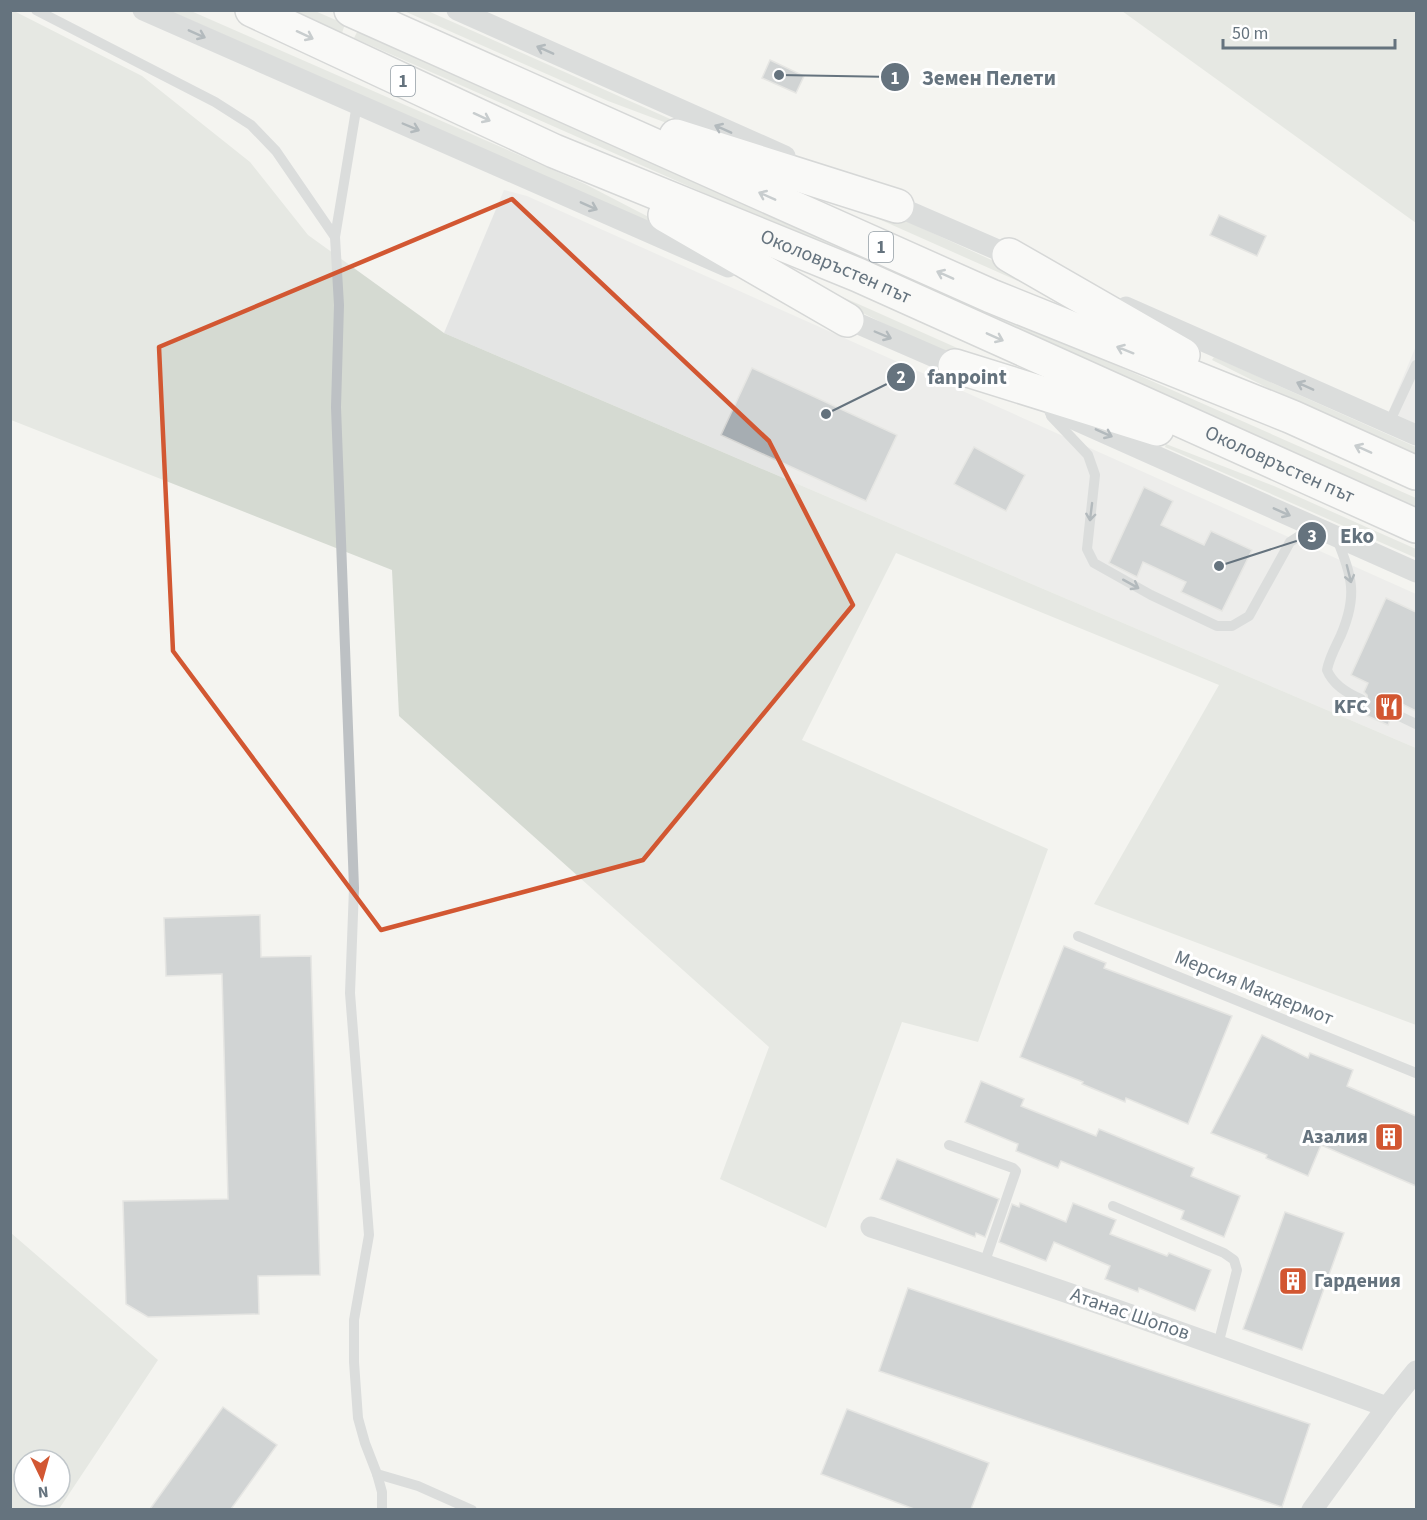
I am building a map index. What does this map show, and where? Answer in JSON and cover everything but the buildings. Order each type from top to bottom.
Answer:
[{"type":"highway","name":"Околовръстен път","points":[[252,10],[554,151],[858,275],[1416,526]]},
{"type":"highway","name":"Околовръстен път","points":[[351,10],[991,296],[1292,417],[1416,473]]},
{"type":"highway","points":[[522,87],[897,206]]},
{"type":"highway","points":[[554,151],[847,320]]},
{"type":"highway","points":[[1009,255],[1292,417]]},
{"type":"highway","points":[[955,366],[1297,473]]},
{"type":"street","points":[[143,10],[955,366],[1416,572]]},
{"type":"street","points":[[457,10],[1416,435]]},
{"type":"street","name":"Атанас Шопов","points":[[871,1227],[1218,1345],[1387,1407]]},
{"type":"street","points":[[1312,1509],[1416,1371]]},
{"type":"lane","points":[[36,10],[215,102],[251,125],[276,151],[336,237]]},
{"type":"lane","points":[[357,104],[336,237],[339,305],[336,407],[354,888],[350,993],[369,1235],[354,1320],[354,1362],[358,1418],[364,1443],[377,1474],[382,1509]]},
{"type":"lane","points":[[1389,423],[1416,365]]},
{"type":"lane","points":[[1041,405],[1088,455],[1095,475],[1087,549],[1094,563],[1151,595],[1217,626],[1232,626],[1249,616],[1290,542],[1304,533],[1330,533],[1346,561],[1353,590],[1350,614],[1327,670],[1330,677],[1347,692],[1361,699]]},
{"type":"lane","points":[[1393,713],[1416,724]]},
{"type":"lane","name":"Мерсия Макдермот","points":[[1078,936],[1416,1072]]},
{"type":"lane","points":[[949,1145],[1016,1171],[984,1264]]},
{"type":"lane","points":[[1113,1206],[1224,1253],[1234,1260],[1237,1270],[1218,1345]]},
{"type":"lane","points":[[377,1474],[418,1486],[472,1509]]},
{"type":"highlighted area","points":[[512,199],[769,441],[853,605],[643,860],[381,930],[173,651],[159,347]]},
{"type":"shaded area","points":[[10,11],[142,76],[250,162],[308,235],[444,333],[1416,748],[1416,1025],[1094,904],[1219,685],[896,553],[802,740],[1048,849],[978,1042],[902,1022],[826,1228],[720,1179],[769,1047],[399,716],[392,570],[11,420]]},
{"type":"shaded area","points":[[170,11],[191,11],[585,184],[668,227],[666,230]]},
{"type":"shaded area","points":[[291,11],[315,11],[345,24],[342,33]]},
{"type":"shaded area","points":[[404,11],[428,11],[713,138],[712,140],[608,101]]},
{"type":"shaded area","points":[[1122,11],[1416,11],[1416,223]]},
{"type":"shaded area","points":[[358,30],[1416,498],[1416,508],[354,38]]},
{"type":"shaded area","points":[[504,190],[527,196],[1416,594],[1416,748],[444,333]]},
{"type":"shaded area","points":[[837,197],[913,224],[1022,274],[1090,313],[836,200]]},
{"type":"shaded area","points":[[800,280],[1045,387],[1013,378],[919,341]]},
{"type":"shaded area","points":[[1416,346],[1416,424],[1389,411]]},
{"type":"shaded area","points":[[1214,357],[1416,447],[1416,456],[1284,396],[1212,360]]},
{"type":"shaded area","points":[[1166,444],[1274,486],[1416,549],[1416,558],[1165,447]]},
{"type":"shaded area","points":[[11,1233],[158,1360],[72,1489],[72,1448],[12,1448],[12,1508],[59,1509],[11,1509]]},
{"type":"place","name":"Земен Пелети","points":[[779,75]]},
{"type":"place","name":"fanpoint","points":[[826,414]]},
{"type":"place","name":"Eko","points":[[1219,566]]},
{"type":"place","name":"KFC","points":[[1389,707]]},
{"type":"place","name":"Азалия","points":[[1389,1137]]},
{"type":"place","name":"Гардения","points":[[1293,1281]]}]
